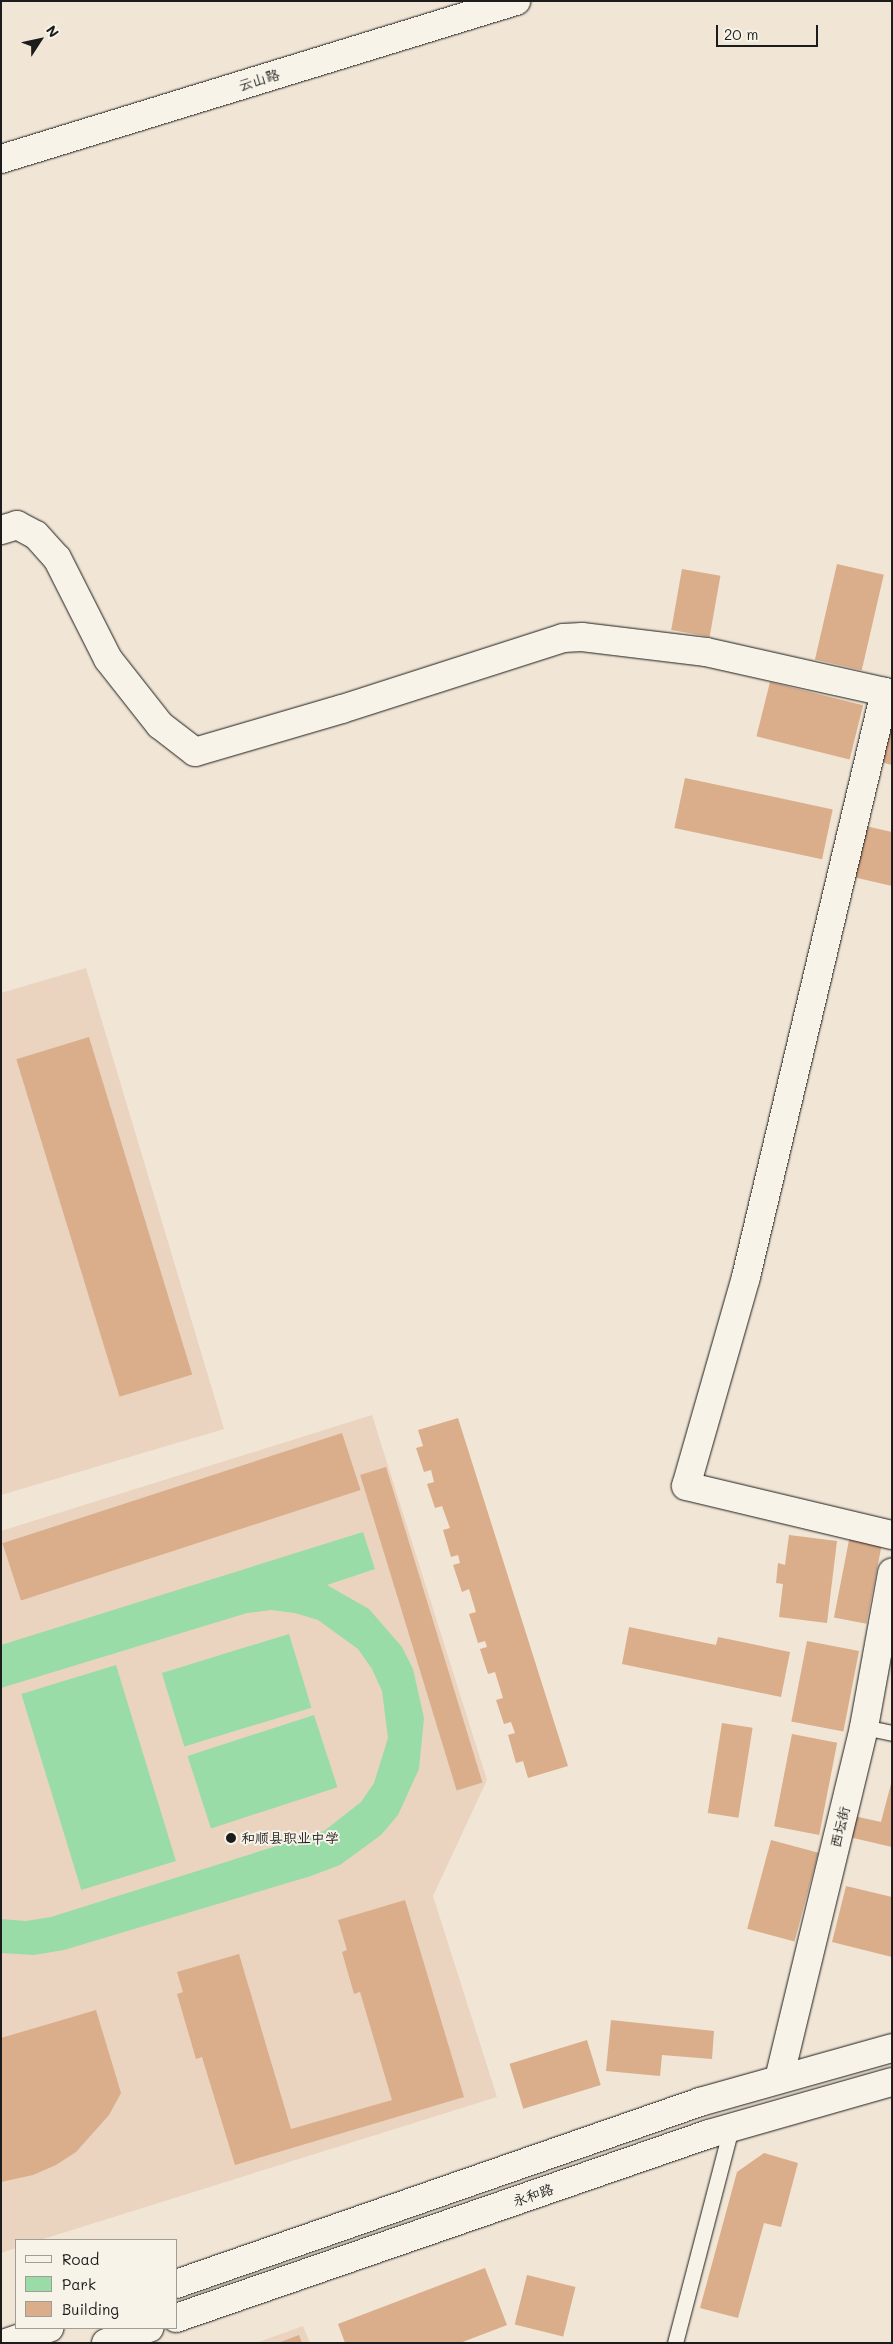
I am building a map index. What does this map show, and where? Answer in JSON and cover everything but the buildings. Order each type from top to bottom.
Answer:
[{"type":"street","name":"云山路","points":[[1,159],[516,1]]},
{"type":"street","points":[[1,530],[17,525],[36,534],[52,552],[108,660],[160,725],[195,752],[342,709],[563,638],[582,637],[706,652],[885,692],[746,1277],[686,1486],[892,1535]]},
{"type":"street","name":"西坛街","points":[[779,2079],[864,1726],[892,1572]]},
{"type":"street","points":[[178,2283],[700,2102],[892,2048]]},
{"type":"street","name":"永和路","points":[[178,2317],[731,2128],[892,2082]]},
{"type":"street","points":[[6,2343],[46,2329]]},
{"type":"street","points":[[106,2343],[146,2329]]},
{"type":"lane","points":[[864,1726],[892,1733]]},
{"type":"lane","points":[[675,2343],[731,2128]]},
{"type":"shaded area","points":[[86,968],[224,1429],[1,1495],[1,993]]},
{"type":"shaded area","name":"和顺县职业中学","points":[[372,1415],[487,1780],[433,1896],[497,2097],[43,2239],[15,2239],[15,2248],[1,2253],[1,1531]]},
{"type":"shaded area","points":[[303,2326],[310,2343],[256,2343]]},
{"type":"green space","points":[[363,1532],[375,1569],[327,1585],[369,1609],[402,1647],[413,1669],[424,1718],[419,1769],[398,1815],[381,1835],[340,1865],[311,1876],[64,1950],[34,1955],[1,1953],[1,1919],[26,1921],[51,1917],[324,1831],[361,1802],[374,1783],[388,1738],[382,1691],[372,1669],[358,1649],[318,1620],[295,1613],[271,1610],[247,1613],[1,1688],[1,1645]]},
{"type":"green space","points":[[289,1634],[312,1708],[184,1747],[162,1673]]},
{"type":"green space","points":[[116,1665],[176,1861],[81,1890],[21,1694]]},
{"type":"green space","points":[[314,1715],[337,1787],[211,1828],[188,1756]]},
{"type":"place","name":"和顺县职业中学","points":[[231,1838]]}]
